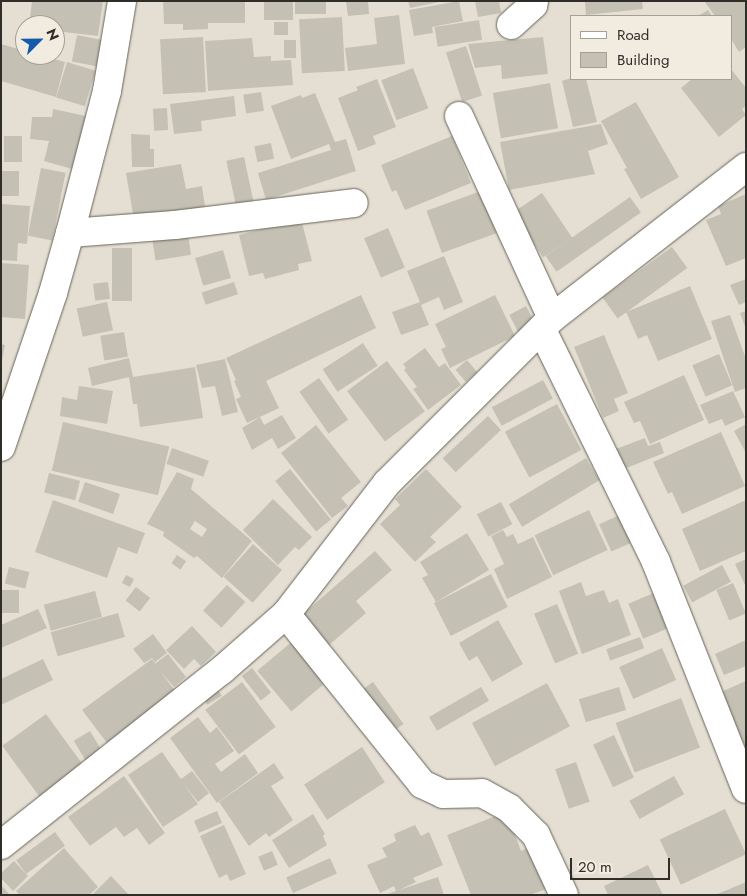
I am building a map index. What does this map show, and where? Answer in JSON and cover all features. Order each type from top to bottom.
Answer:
[{"type":"street","points":[[1,447],[8,406],[54,293],[107,91],[122,1]]},
{"type":"street","points":[[511,25],[534,1]]},
{"type":"street","points":[[459,116],[547,324],[656,562],[746,789]]},
{"type":"street","points":[[1,845],[222,670],[286,614],[387,483],[547,324],[746,167]]},
{"type":"street","points":[[70,233],[175,225],[354,203]]},
{"type":"street","points":[[286,614],[422,784],[444,794],[482,793],[509,808],[536,834],[564,895]]},
{"type":"building","points":[[32,1],[103,1],[98,36],[65,32],[65,15],[30,15]]},
{"type":"building","points":[[163,1],[245,1],[245,23],[208,23],[208,29],[183,30],[183,24],[164,24]]},
{"type":"building","points":[[264,1],[293,1],[293,20],[264,20]]},
{"type":"building","points":[[295,1],[326,1],[326,14],[295,14]]},
{"type":"building","points":[[346,1],[368,1],[369,14],[348,16]]},
{"type":"building","points":[[408,1],[439,1],[439,2],[410,8]]},
{"type":"building","points":[[459,1],[463,21],[432,27],[433,33],[414,36],[409,10]]},
{"type":"building","points":[[475,1],[499,1],[501,13],[478,17]]},
{"type":"building","points":[[585,1],[642,1],[643,9],[586,15]]},
{"type":"building","points":[[746,1],[746,47],[739,52],[732,41],[732,15],[714,15],[705,2]]},
{"type":"building","points":[[708,10],[711,15],[700,15]]},
{"type":"building","points":[[399,15],[405,64],[348,71],[345,48],[377,44],[374,18]]},
{"type":"building","points":[[342,17],[345,71],[302,73],[299,19]]},
{"type":"building","points":[[479,20],[482,40],[438,47],[435,27]]},
{"type":"building","points":[[274,22],[288,22],[288,35],[274,35]]},
{"type":"building","points":[[77,35],[107,41],[102,67],[72,62]]},
{"type":"building","points":[[203,37],[206,92],[163,94],[160,39]]},
{"type":"building","points":[[543,37],[548,74],[502,79],[501,65],[475,68],[468,44]]},
{"type":"building","points":[[252,38],[254,57],[271,56],[271,61],[291,60],[293,85],[208,91],[205,41]]},
{"type":"building","points":[[284,40],[296,40],[296,58],[284,58]]},
{"type":"building","points":[[1,44],[15,48],[15,65],[64,65],[56,97],[1,81]]},
{"type":"building","points":[[466,46],[482,95],[462,102],[446,52]]},
{"type":"building","points":[[67,62],[96,71],[85,106],[56,97]]},
{"type":"building","points":[[413,68],[428,108],[397,120],[381,80]]},
{"type":"building","points":[[732,70],[746,88],[746,106],[742,109],[746,115],[719,137],[681,88],[691,80],[732,80]]},
{"type":"building","points":[[570,78],[570,80],[586,80],[597,122],[573,127],[562,81]]},
{"type":"building","points":[[377,79],[396,127],[373,136],[376,144],[358,151],[338,98],[358,90],[356,87]]},
{"type":"building","points":[[550,83],[558,128],[501,138],[493,93]]},
{"type":"building","points":[[261,92],[264,111],[246,114],[243,95]]},
{"type":"building","points":[[315,93],[335,142],[346,139],[356,171],[266,200],[258,173],[331,150],[329,144],[291,159],[271,106],[301,95],[302,98]]},
{"type":"building","points":[[234,96],[236,116],[201,121],[202,131],[174,134],[170,104]]},
{"type":"building","points":[[636,102],[679,177],[641,199],[624,169],[627,168],[601,121]]},
{"type":"building","points":[[167,108],[168,130],[154,131],[153,109]]},
{"type":"building","points":[[53,109],[86,116],[72,169],[44,161],[49,141],[30,139],[32,117],[52,117]]},
{"type":"building","points":[[601,124],[608,144],[588,151],[595,174],[509,190],[500,142]]},
{"type":"building","points":[[131,134],[150,135],[150,149],[154,149],[154,167],[132,167]]},
{"type":"building","points":[[4,136],[22,136],[22,162],[4,162]]},
{"type":"building","points":[[452,136],[471,183],[405,210],[396,190],[392,192],[381,165]]},
{"type":"building","points":[[271,143],[274,159],[257,162],[254,146]]},
{"type":"building","points":[[244,157],[253,201],[236,205],[226,161]]},
{"type":"building","points":[[181,164],[186,189],[202,186],[205,207],[134,220],[126,173]]},
{"type":"building","points":[[41,168],[66,173],[52,241],[28,236]]},
{"type":"building","points":[[1,171],[19,171],[19,196],[1,196]]},
{"type":"building","points":[[481,191],[496,233],[442,253],[426,211]]},
{"type":"building","points":[[542,193],[572,238],[543,257],[513,213]]},
{"type":"building","points":[[746,194],[746,258],[726,266],[706,220],[721,214],[718,206]]},
{"type":"building","points":[[630,197],[641,213],[557,272],[546,256]]},
{"type":"building","points":[[1,204],[30,206],[27,244],[18,243],[17,261],[1,260]]},
{"type":"building","points":[[301,219],[312,261],[298,264],[299,270],[265,279],[263,273],[249,276],[239,235]]},
{"type":"building","points":[[388,228],[405,268],[381,278],[364,238]]},
{"type":"building","points":[[188,235],[191,255],[156,260],[152,241]]},
{"type":"building","points":[[672,247],[687,268],[618,319],[602,298]]},
{"type":"building","points":[[112,248],[132,248],[132,301],[112,301]]},
{"type":"building","points":[[223,250],[231,278],[203,286],[195,258]]},
{"type":"building","points":[[444,256],[463,302],[444,310],[439,297],[421,305],[429,325],[401,335],[392,312],[420,302],[407,271]]},
{"type":"building","points":[[1,263],[29,265],[25,319],[1,317]]},
{"type":"building","points":[[746,279],[746,302],[739,305],[730,285]]},
{"type":"building","points":[[108,282],[110,299],[95,301],[93,284]]},
{"type":"building","points":[[234,282],[238,294],[206,305],[202,293]]},
{"type":"building","points":[[690,286],[712,339],[658,361],[647,335],[638,339],[626,312]]},
{"type":"building","points":[[361,295],[376,328],[266,381],[279,408],[247,423],[236,399],[241,397],[226,358]]},
{"type":"building","points":[[495,295],[515,336],[450,368],[441,349],[446,347],[435,324]]},
{"type":"building","points":[[107,302],[113,330],[83,337],[77,308]]},
{"type":"building","points":[[526,306],[535,323],[518,332],[509,315]]},
{"type":"building","points":[[746,311],[746,329],[740,313]]},
{"type":"building","points":[[730,315],[746,359],[746,388],[735,392],[711,321]]},
{"type":"building","points":[[124,332],[128,357],[104,360],[100,336]]},
{"type":"building","points":[[604,335],[628,393],[614,399],[619,411],[603,418],[574,347]]},
{"type":"building","points":[[363,343],[378,366],[337,392],[323,369]]},
{"type":"building","points":[[1,344],[5,345],[2,361],[1,361]]},
{"type":"building","points":[[425,348],[439,367],[445,363],[461,385],[428,410],[413,389],[417,387],[404,370],[406,368],[403,364]]},
{"type":"building","points":[[719,354],[732,385],[706,397],[692,365]]},
{"type":"building","points":[[129,358],[133,377],[195,367],[203,418],[140,427],[137,404],[133,404],[129,377],[92,386],[88,368]]},
{"type":"building","points":[[225,359],[238,412],[222,416],[215,386],[202,388],[196,365]]},
{"type":"building","points":[[467,360],[477,372],[466,382],[456,370]]},
{"type":"building","points":[[387,361],[425,411],[385,441],[347,391]]},
{"type":"building","points":[[684,375],[704,420],[650,444],[640,421],[634,423],[624,402]]},
{"type":"building","points":[[319,378],[348,420],[329,434],[299,392]]},
{"type":"building","points":[[543,380],[553,399],[502,426],[492,407]]},
{"type":"building","points":[[79,386],[113,391],[107,424],[60,416],[62,397],[77,400]]},
{"type":"building","points":[[733,391],[745,417],[725,426],[722,419],[709,424],[700,405]]},
{"type":"building","points":[[557,404],[581,450],[529,478],[505,432]]},
{"type":"building","points":[[282,415],[296,438],[278,449],[272,438],[252,450],[242,428],[260,417],[264,425]]},
{"type":"building","points":[[488,416],[501,430],[456,472],[443,458]]},
{"type":"building","points":[[63,422],[169,447],[158,495],[52,471]]},
{"type":"building","points":[[746,424],[746,453],[734,431]]},
{"type":"building","points":[[316,425],[361,482],[341,498],[348,506],[332,518],[281,453]]},
{"type":"building","points":[[721,432],[745,486],[682,514],[672,492],[668,494],[653,462]]},
{"type":"building","points":[[645,438],[648,446],[660,442],[664,453],[624,469],[616,449]]},
{"type":"building","points":[[172,448],[209,461],[203,477],[166,464]]},
{"type":"building","points":[[586,458],[599,480],[522,527],[509,504]]},
{"type":"building","points":[[290,469],[331,520],[316,531],[275,481]]},
{"type":"building","points":[[426,469],[462,507],[430,537],[436,542],[415,562],[380,524],[400,505],[395,499]]},
{"type":"building","points":[[177,472],[194,479],[191,489],[252,541],[222,578],[197,556],[194,558],[163,536],[164,532],[147,524]],"holes":[[[195,521],[207,529],[202,537],[190,529]]]},
{"type":"building","points":[[49,473],[80,481],[75,500],[44,492]]},
{"type":"building","points":[[85,482],[120,494],[113,514],[78,502]]},
{"type":"building","points":[[273,499],[312,537],[299,550],[295,547],[278,565],[243,530]]},
{"type":"building","points":[[53,500],[145,533],[137,554],[118,547],[107,578],[35,552]]},
{"type":"building","points":[[746,500],[746,551],[700,571],[682,529]]},
{"type":"building","points":[[501,502],[512,524],[488,537],[477,514]]},
{"type":"building","points":[[589,510],[608,550],[553,575],[535,535]]},
{"type":"building","points":[[622,514],[634,541],[611,552],[599,524]]},
{"type":"building","points":[[503,530],[507,537],[513,534],[518,544],[533,537],[552,577],[507,599],[494,569],[504,564],[491,536]]},
{"type":"building","points":[[467,533],[489,570],[436,602],[422,578],[428,575],[420,562]]},
{"type":"building","points":[[253,544],[282,570],[253,603],[224,577]]},
{"type":"building","points":[[375,551],[392,570],[356,601],[366,613],[328,646],[301,616]]},
{"type":"building","points":[[177,555],[186,561],[181,569],[171,563]]},
{"type":"building","points":[[746,559],[746,587],[735,564]]},
{"type":"building","points":[[722,565],[731,582],[692,602],[683,586]]},
{"type":"building","points":[[9,567],[29,572],[25,589],[5,583]]},
{"type":"building","points":[[491,574],[508,607],[451,636],[434,603]]},
{"type":"building","points":[[126,575],[134,579],[130,587],[122,583]]},
{"type":"building","points":[[581,582],[586,596],[604,590],[609,603],[618,599],[631,635],[582,654],[559,591]]},
{"type":"building","points":[[733,583],[746,613],[729,620],[716,590]]},
{"type":"building","points":[[227,585],[245,602],[221,628],[203,611]]},
{"type":"building","points":[[136,587],[150,598],[140,611],[126,600]]},
{"type":"building","points":[[1,590],[19,590],[19,613],[1,613]]},
{"type":"building","points":[[95,591],[102,617],[51,631],[44,605]]},
{"type":"building","points":[[656,592],[671,627],[643,639],[628,604]]},
{"type":"building","points":[[557,604],[578,654],[555,663],[534,614]]},
{"type":"building","points":[[38,609],[47,628],[1,648],[1,625]]},
{"type":"building","points":[[118,613],[125,637],[58,656],[51,632]]},
{"type":"building","points":[[498,620],[523,664],[492,682],[477,656],[469,661],[459,643]]},
{"type":"building","points":[[192,626],[216,652],[201,666],[194,659],[184,669],[166,650]]},
{"type":"building","points":[[153,634],[167,653],[155,662],[152,658],[144,663],[133,649]]},
{"type":"building","points":[[640,637],[644,648],[610,661],[606,649]]},
{"type":"building","points":[[294,640],[328,681],[291,711],[257,671]]},
{"type":"building","points":[[746,640],[746,666],[724,675],[715,654]]},
{"type":"building","points":[[662,648],[676,680],[633,699],[619,667]]},
{"type":"building","points":[[168,654],[186,677],[174,687],[161,672],[176,692],[107,743],[82,710],[152,659],[157,665],[156,663]]},
{"type":"building","points":[[43,659],[53,680],[1,705],[1,679]]},
{"type":"building","points":[[252,668],[271,692],[261,700],[242,676]]},
{"type":"building","points":[[746,681],[746,749],[721,692]]},
{"type":"building","points":[[242,682],[276,727],[239,754],[205,710]]},
{"type":"building","points":[[373,682],[404,724],[388,735],[358,693]]},
{"type":"building","points":[[547,683],[570,726],[495,766],[472,723]]},
{"type":"building","points":[[481,687],[489,701],[437,731],[429,717]]},
{"type":"building","points":[[619,687],[626,710],[586,722],[579,699]]},
{"type":"building","points":[[217,688],[222,696],[207,705],[203,697]]},
{"type":"building","points":[[681,698],[700,747],[635,773],[616,723]]},
{"type":"building","points":[[46,714],[84,767],[41,798],[2,746]]},
{"type":"building","points":[[198,717],[210,733],[217,727],[234,751],[215,764],[221,772],[245,754],[258,773],[217,803],[170,738]]},
{"type":"building","points":[[90,731],[102,751],[86,761],[74,741]]},
{"type":"building","points":[[614,735],[634,778],[613,787],[593,745]]},
{"type":"building","points":[[362,747],[385,782],[327,820],[304,785]]},
{"type":"building","points":[[162,752],[181,779],[192,771],[209,793],[198,802],[183,783],[198,804],[163,827],[128,775]]},
{"type":"building","points":[[576,762],[590,802],[569,809],[555,769]]},
{"type":"building","points":[[274,763],[284,778],[271,786],[293,820],[269,837],[266,833],[249,846],[219,802]]},
{"type":"building","points":[[124,776],[165,833],[149,845],[137,828],[124,837],[116,827],[90,846],[68,817]]},
{"type":"building","points":[[674,776],[684,794],[640,819],[629,801]]},
{"type":"building","points":[[725,809],[746,854],[681,885],[660,839]]},
{"type":"building","points":[[217,811],[222,823],[199,833],[194,821]]},
{"type":"building","points":[[506,812],[521,851],[530,847],[546,889],[530,895],[471,895],[447,835]]},
{"type":"building","points":[[313,814],[325,834],[323,836],[327,845],[289,868],[272,840]]},
{"type":"building","points":[[224,825],[246,874],[230,881],[227,874],[219,878],[200,836]]},
{"type":"building","points":[[415,825],[421,836],[429,832],[443,865],[413,878],[416,882],[399,890],[438,877],[444,895],[385,895],[396,891],[394,886],[380,893],[367,865],[387,857],[382,848],[396,841],[394,834]]},
{"type":"building","points":[[55,832],[65,846],[26,874],[16,860]]},
{"type":"building","points":[[64,848],[98,887],[89,895],[20,895],[16,891]]},
{"type":"building","points":[[272,851],[278,865],[264,871],[258,857]]},
{"type":"building","points":[[330,858],[337,874],[293,893],[286,878]]},
{"type":"building","points":[[14,861],[28,876],[13,891],[1,878],[1,873]]},
{"type":"building","points":[[648,865],[663,895],[608,895],[604,886]]},
{"type":"building","points":[[111,876],[129,895],[92,895]]},
{"type":"building","points":[[746,882],[746,895],[715,895]]},
{"type":"building","points":[[1,885],[10,895],[1,895]]}]
